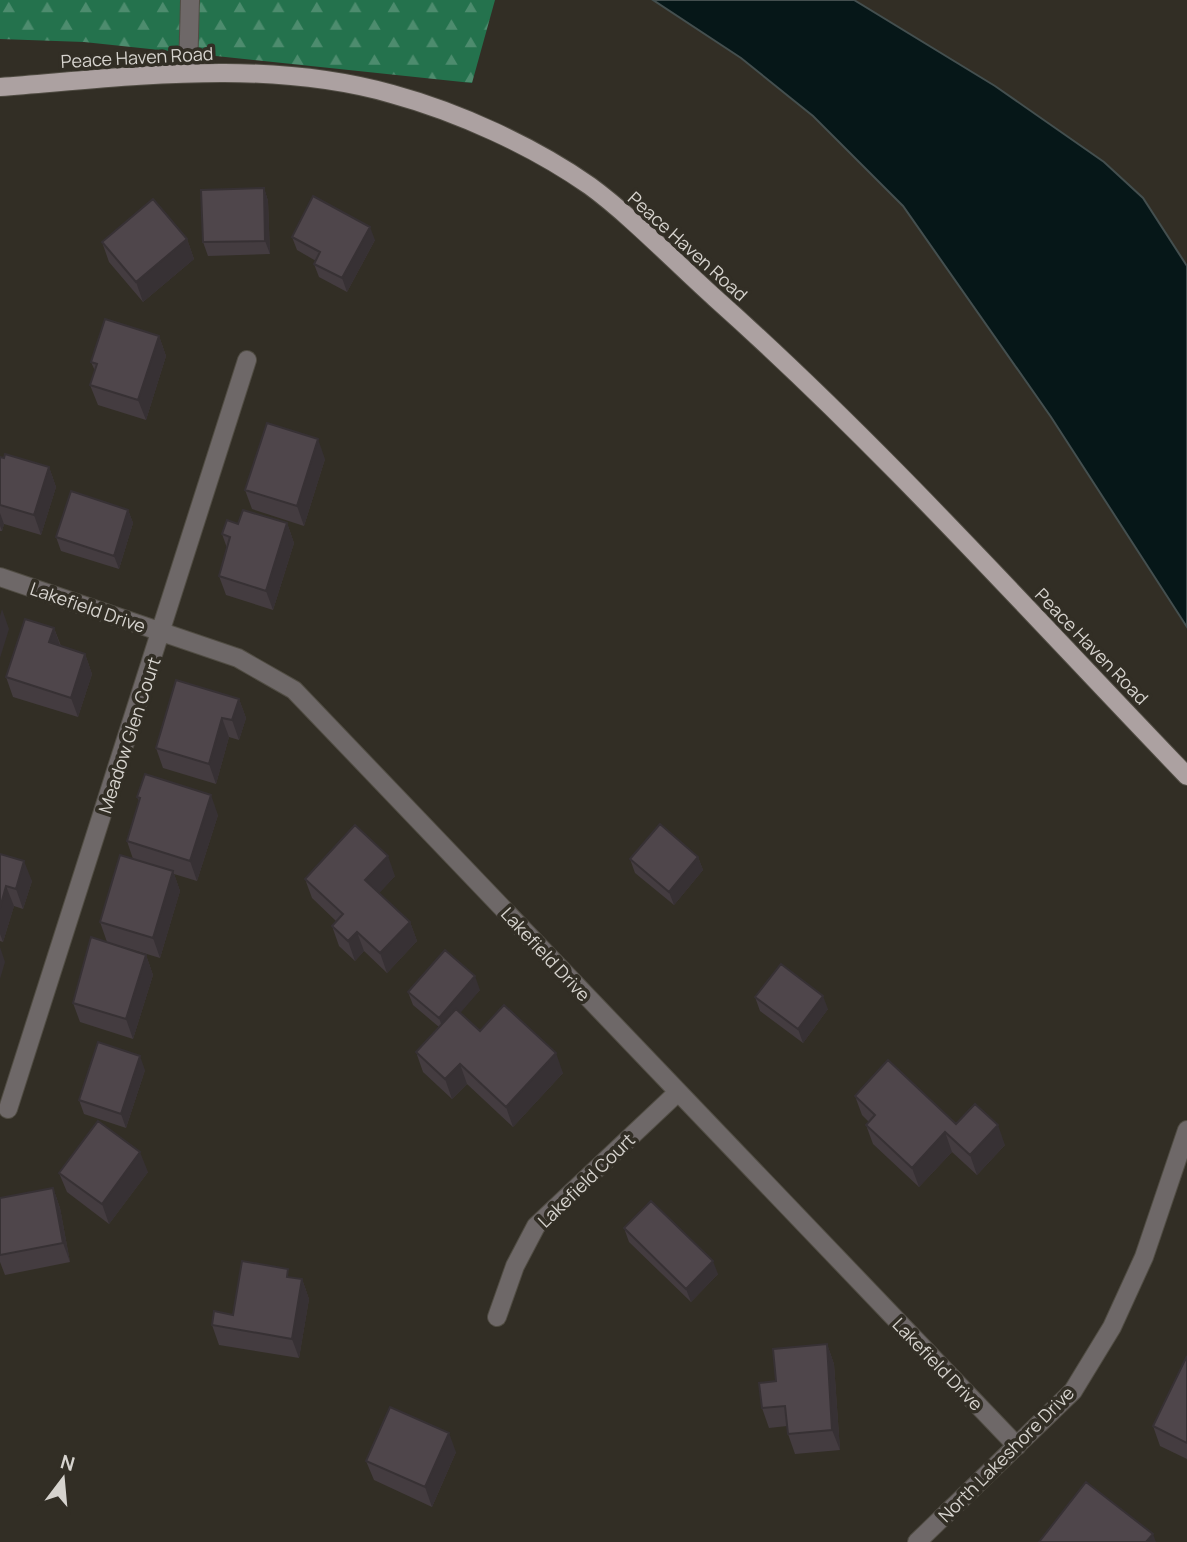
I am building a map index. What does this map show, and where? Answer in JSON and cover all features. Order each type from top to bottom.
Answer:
[{"type":"main road","name":"Peace Haven Road","points":[[0,87],[188,72],[296,75],[388,93],[445,110],[498,134],[590,187],[811,384],[1187,776]]},
{"type":"street","points":[[188,72],[190,0]]},
{"type":"street","name":"Meadow Glen Court","points":[[8,1109],[247,360]]},
{"type":"street","name":"Lakefield Drive","points":[[0,578],[238,658],[294,690],[1017,1446]]},
{"type":"street","name":"Lakefield Court","points":[[497,1317],[515,1266],[536,1226],[677,1093]]},
{"type":"street","name":"North Lakeshore Drive","points":[[917,1542],[1073,1391],[1112,1327],[1143,1256],[1187,1130]]},
{"type":"green space","points":[[0,0],[495,0],[472,83],[84,42],[0,39]]},
{"type":"shaded area","points":[[653,0],[854,0],[995,86],[1104,162],[1143,198],[1187,266],[1187,627],[1051,417],[903,206],[813,116],[741,58]]},
{"type":"building","points":[[264,188],[265,241],[203,242],[201,190]]},
{"type":"building","points":[[313,196],[370,227],[342,278],[314,264],[320,252],[292,237]]},
{"type":"building","points":[[153,199],[187,239],[136,282],[102,242]]},
{"type":"building","points":[[105,319],[159,336],[138,400],[90,385],[97,364],[91,362]]},
{"type":"building","points":[[267,423],[318,439],[297,506],[245,490]]},
{"type":"building","points":[[5,454],[49,467],[34,515],[0,505],[0,457],[4,458]]},
{"type":"building","points":[[71,491],[128,510],[114,556],[56,537]]},
{"type":"building","points":[[243,510],[287,523],[266,591],[219,576],[230,537],[222,534],[227,520],[238,524]]},
{"type":"building","points":[[25,619],[54,628],[49,642],[85,654],[71,698],[6,677]]},
{"type":"building","points":[[176,680],[239,699],[232,720],[222,718],[209,764],[156,748]]},
{"type":"building","points":[[145,774],[211,795],[190,861],[127,841]]},
{"type":"building","points":[[660,824],[698,857],[669,892],[630,859]]},
{"type":"building","points":[[355,825],[388,856],[365,880],[410,922],[380,953],[357,932],[348,941],[332,926],[343,914],[305,879]]},
{"type":"building","points":[[0,854],[24,861],[16,889],[6,886],[0,908]]},
{"type":"building","points":[[120,855],[173,871],[153,938],[100,922]]},
{"type":"building","points":[[91,937],[146,955],[126,1019],[73,1003]]},
{"type":"building","points":[[445,950],[475,976],[439,1018],[408,992]]},
{"type":"building","points":[[781,964],[823,996],[798,1029],[755,997]]},
{"type":"building","points":[[504,1005],[556,1053],[506,1107],[460,1064],[445,1079],[416,1052],[456,1009],[480,1031]]},
{"type":"building","points":[[98,1042],[140,1056],[121,1114],[79,1100]]},
{"type":"building","points":[[888,1060],[956,1124],[975,1104],[998,1125],[970,1155],[945,1132],[912,1168],[866,1125],[875,1115],[855,1096]]},
{"type":"building","points":[[98,1121],[140,1152],[102,1204],[59,1173]]},
{"type":"building","points":[[53,1188],[63,1243],[0,1255],[0,1198]]},
{"type":"building","points":[[651,1201],[713,1261],[686,1289],[624,1228]]},
{"type":"building","points":[[242,1261],[288,1269],[287,1277],[302,1279],[292,1339],[212,1325],[214,1311],[233,1315]]},
{"type":"building","points":[[827,1344],[832,1430],[788,1434],[785,1406],[762,1408],[759,1383],[776,1381],[773,1349]]},
{"type":"building","points":[[1187,1356],[1187,1443],[1153,1426]]},
{"type":"building","points":[[390,1407],[449,1433],[425,1487],[366,1461]]},
{"type":"building","points":[[1086,1482],[1153,1534],[1146,1542],[1039,1542]]}]
